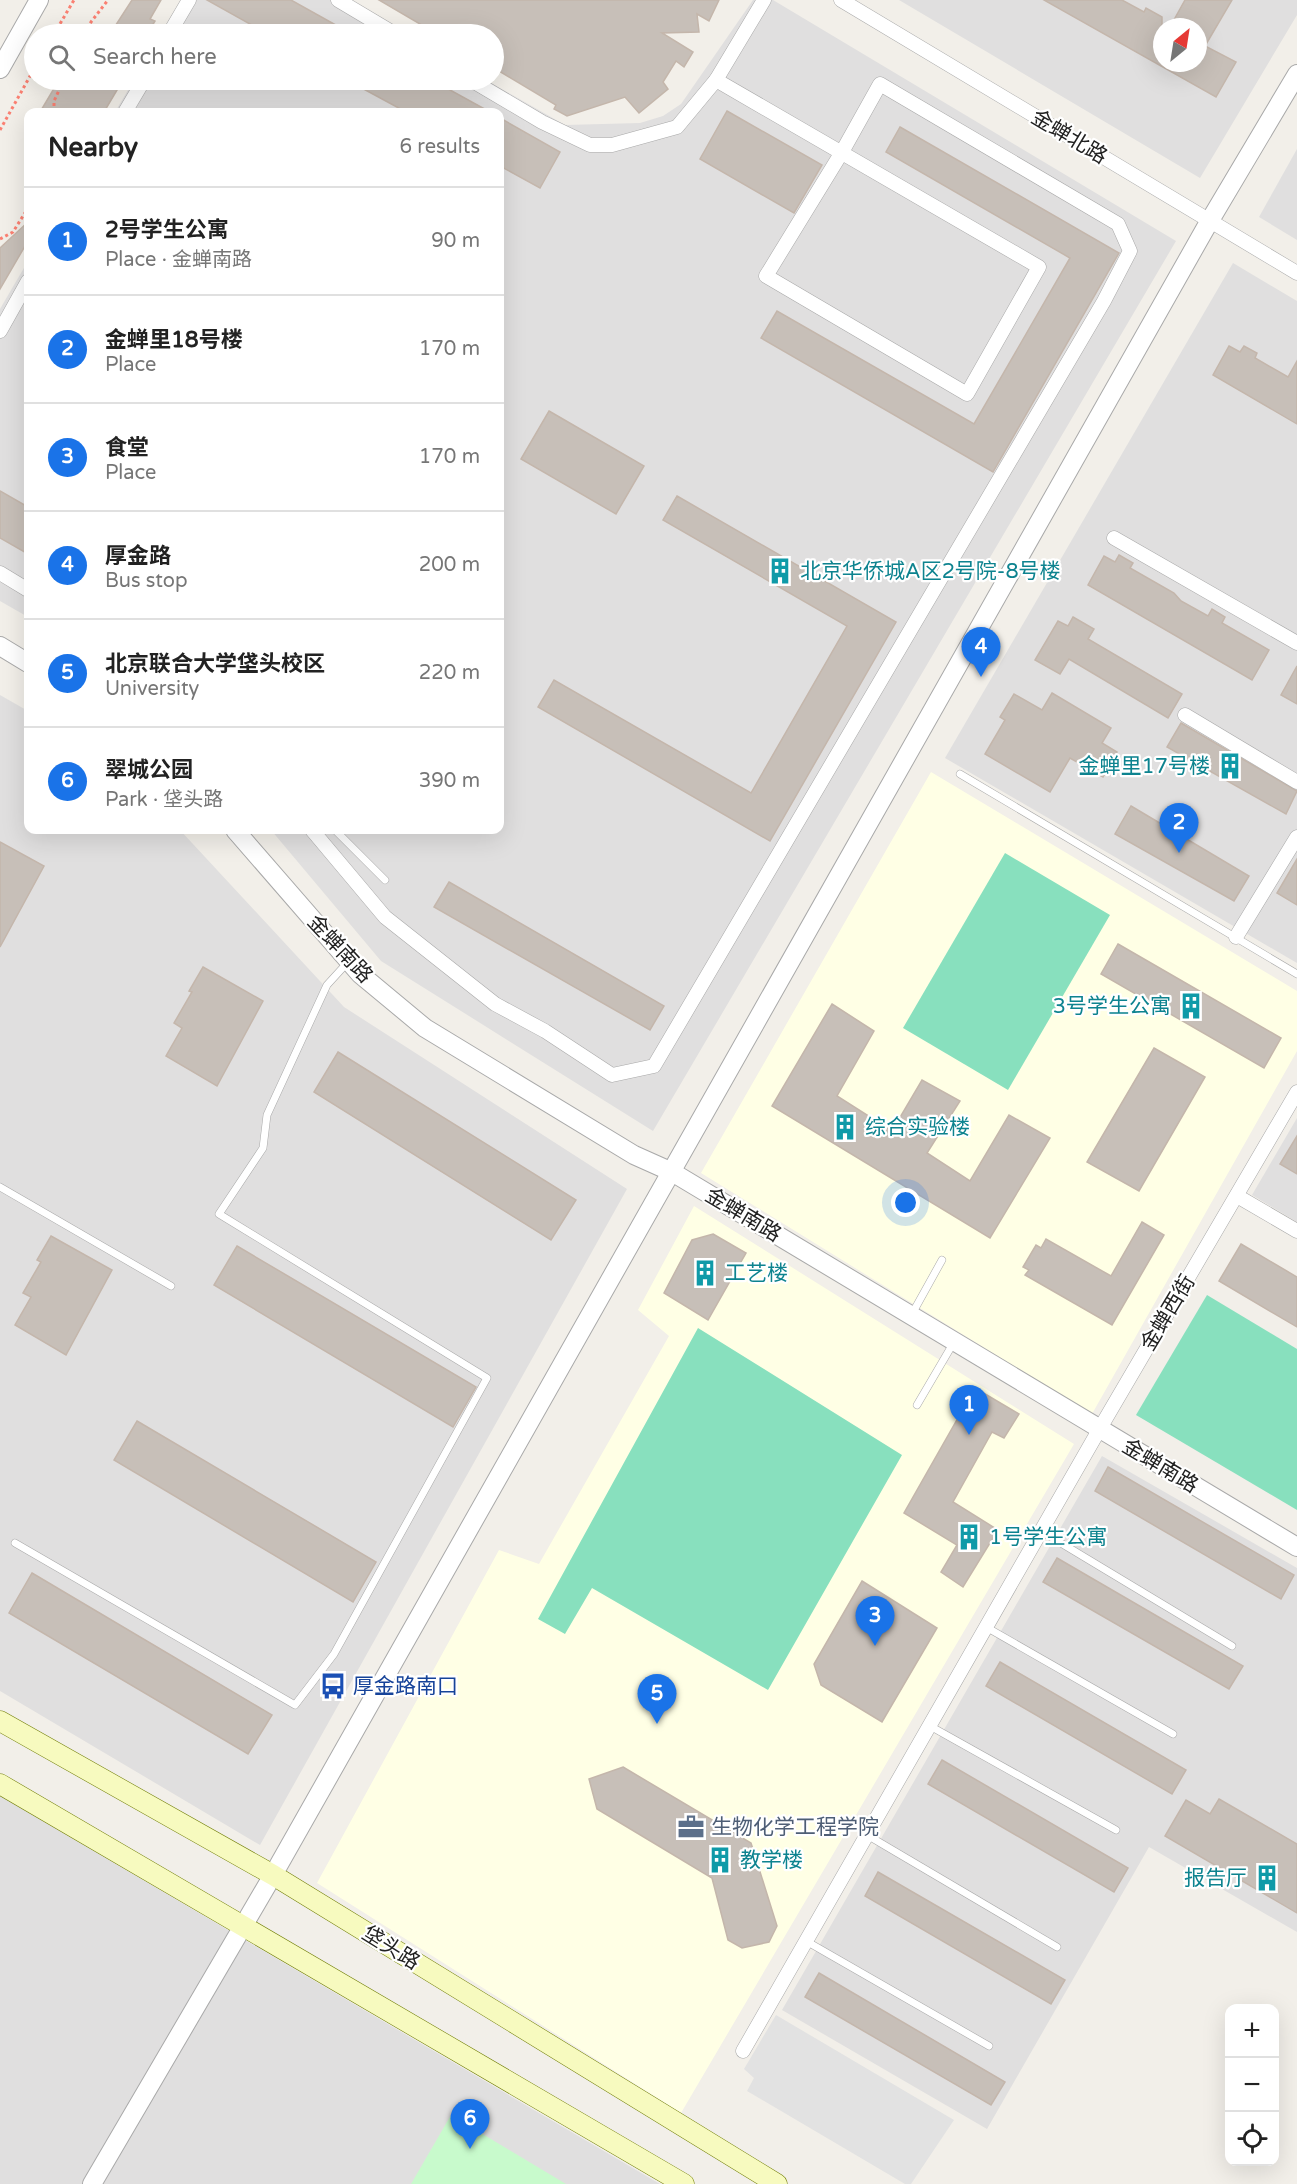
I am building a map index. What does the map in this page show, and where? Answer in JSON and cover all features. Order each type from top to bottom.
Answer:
[{"type":"main road","name":"垡头路","points":[[0,1721],[273,1875],[777,2184]]},
{"type":"main road","points":[[0,1784],[684,2184]]},
{"type":"street","points":[[25,24],[39,0]]},
{"type":"street","points":[[175,24],[189,0]]},
{"type":"street","points":[[338,0],[378,24]]},
{"type":"street","points":[[488,90],[542,122],[590,145],[612,145],[677,127],[716,80],[764,0]]},
{"type":"street","name":"金蝉北路","points":[[841,0],[1297,273]]},
{"type":"street","points":[[0,69],[24,27]]},
{"type":"street","points":[[92,2184],[273,1875],[1209,222],[1297,74]]},
{"type":"street","points":[[315,834],[385,917],[495,1004],[545,1031],[612,1075],[654,1066],[1098,312],[1130,250],[1118,224],[880,84],[842,152],[765,276],[967,394],[1040,267],[842,152],[716,80]]},
{"type":"street","points":[[127,108],[138,90]]},
{"type":"street","points":[[0,331],[24,288]]},
{"type":"street","points":[[1114,538],[1297,643]]},
{"type":"street","points":[[0,573],[24,588]]},
{"type":"street","points":[[0,646],[24,661]]},
{"type":"street","points":[[1185,715],[1297,782]]},
{"type":"street","name":"金蝉南路","points":[[238,834],[348,962],[425,1028],[634,1155],[672,1172],[1297,1547]]},
{"type":"street","points":[[1236,937],[1297,836]]},
{"type":"street","name":"金蝉西街","points":[[743,2051],[1099,1430],[1297,1092]]},
{"type":"street","points":[[1237,1196],[1297,1231]]},
{"type":"lane","points":[[960,774],[1297,974]]},
{"type":"lane","points":[[339,834],[385,880]]},
{"type":"lane","points":[[15,1543],[295,1705],[334,1654],[487,1378],[219,1214],[263,1148],[267,1115],[272,1104],[327,986],[348,962]]},
{"type":"lane","points":[[0,1187],[171,1286]]},
{"type":"lane","points":[[910,1316],[942,1260]]},
{"type":"lane","points":[[917,1405],[954,1342]]},
{"type":"lane","points":[[1041,1531],[1232,1646]]},
{"type":"lane","points":[[986,1628],[1173,1734]]},
{"type":"lane","points":[[930,1726],[1116,1830]]},
{"type":"lane","points":[[867,1835],[1057,1947]]},
{"type":"lane","points":[[806,1941],[989,2046]]},
{"type":"path","points":[[60,24],[74,0]]},
{"type":"path","points":[[90,24],[108,0]]},
{"type":"path","points":[[0,130],[24,87]]},
{"type":"path","points":[[54,108],[54,101],[59,90]]},
{"type":"path","points":[[0,239],[13,232],[24,214]]},
{"type":"shaded area","points":[[181,0],[348,0],[390,24],[167,24]]},
{"type":"shaded area","points":[[753,0],[773,0],[1176,241],[653,1131],[381,961],[274,834],[504,834],[504,108],[117,108],[128,90],[504,90],[565,125],[640,123],[663,116],[681,104]]},
{"type":"shaded area","points":[[899,0],[1297,0],[1297,15],[1200,178]]},
{"type":"shaded area","points":[[1297,149],[1297,240],[1259,217]]},
{"type":"shaded area","points":[[1233,263],[1297,301],[1297,963],[945,758]]},
{"type":"shaded area","points":[[24,268],[24,615],[0,601],[0,309]]},
{"type":"shaded area","points":[[0,695],[24,709],[24,834],[184,834],[344,1007],[627,1189],[260,1845],[0,1691]]},
{"type":"shaded area","points":[[931,772],[1297,991],[1297,1051],[1092,1414],[701,1173]]},
{"type":"shaded area","points":[[1297,1118],[1297,1222],[1252,1195]]},
{"type":"shaded area","points":[[694,1206],[1074,1444],[681,2113],[317,1883],[499,1550],[539,1564],[669,1336],[638,1310]]},
{"type":"shaded area","points":[[1102,1456],[1297,1568],[1297,1932],[1149,1847],[987,2129],[782,2010]]},
{"type":"shaded area","points":[[0,1796],[660,2184],[0,2184]]},
{"type":"shaded area","points":[[776,2015],[954,2120],[911,2184],[905,2184],[747,2091],[754,2078],[744,2069]]},
{"type":"green space","points":[[1005,853],[1110,915],[1008,1090],[903,1028]]},
{"type":"green space","points":[[1207,1295],[1297,1349],[1297,1510],[1136,1415]]},
{"type":"green space","points":[[698,1328],[902,1455],[768,1690],[592,1588],[565,1634],[538,1619]]},
{"type":"green space","points":[[451,2115],[566,2184],[411,2184]]},
{"type":"building","points":[[132,0],[161,0],[150,19],[155,21],[153,24],[116,24]]},
{"type":"building","points":[[207,0],[291,0],[334,24],[250,24]]},
{"type":"building","points":[[379,0],[719,0],[709,21],[697,14],[699,32],[662,33],[693,52],[684,67],[676,61],[663,82],[668,89],[639,113],[625,97],[567,116],[554,109],[556,105],[504,74],[504,24],[420,24]]},
{"type":"building","points":[[1044,0],[1122,0],[1144,12],[1146,8],[1162,17],[1153,18],[1153,61]]},
{"type":"building","points":[[1185,0],[1232,0],[1207,43],[1207,18],[1175,18]]},
{"type":"building","points":[[1207,47],[1236,62],[1216,97],[1172,72],[1207,72]]},
{"type":"building","points":[[53,90],[117,90],[106,108],[42,108]]},
{"type":"building","points":[[365,90],[450,90],[483,108],[399,108]]},
{"type":"building","points":[[727,111],[822,165],[794,213],[700,159]]},
{"type":"building","points":[[504,120],[560,152],[540,188],[504,168]]},
{"type":"building","points":[[900,127],[1119,253],[993,472],[761,338],[777,311],[974,424],[1070,258],[886,152]]},
{"type":"building","points":[[24,226],[24,248],[0,289],[0,248]]},
{"type":"building","points":[[1229,346],[1240,352],[1244,346],[1257,353],[1255,358],[1288,377],[1297,361],[1297,424],[1213,375]]},
{"type":"building","points":[[549,411],[644,466],[616,514],[521,459]]},
{"type":"building","points":[[0,491],[24,505],[24,552],[0,538]]},
{"type":"building","points":[[677,496],[896,622],[770,841],[538,707],[554,680],[751,793],[847,626],[663,520]]},
{"type":"building","points":[[1119,555],[1133,563],[1130,568],[1174,593],[1181,601],[1208,616],[1212,609],[1225,617],[1222,623],[1269,650],[1252,680],[1088,585],[1104,556],[1115,562]]},
{"type":"building","points":[[1073,617],[1094,629],[1088,639],[1182,694],[1168,718],[1069,659],[1060,674],[1035,660],[1058,621],[1068,626]]},
{"type":"building","points":[[1297,666],[1297,704],[1281,695]]},
{"type":"building","points":[[1052,693],[1111,728],[1102,743],[1117,752],[1103,777],[1070,758],[1050,792],[985,754],[1005,720],[1000,717],[1014,694],[1042,710]]},
{"type":"building","name":"金蝉里17号楼","points":[[1181,723],[1297,791],[1286,814],[1167,747]]},
{"type":"building","points":[[1131,806],[1249,876],[1234,901],[1115,834]]},
{"type":"building","points":[[0,842],[44,866],[0,947]]},
{"type":"building","points":[[1297,859],[1297,905],[1277,893]]},
{"type":"building","points":[[449,882],[664,1006],[650,1030],[434,907]]},
{"type":"building","name":"3号学生公寓","points":[[1118,944],[1281,1038],[1264,1068],[1101,974]]},
{"type":"building","points":[[203,967],[263,1001],[217,1086],[166,1056],[182,1028],[174,1023]]},
{"type":"building","name":"综合实验楼","points":[[832,1004],[874,1031],[837,1096],[892,1131],[922,1080],[960,1101],[927,1153],[970,1181],[1009,1115],[1050,1138],[990,1238],[772,1106]]},
{"type":"building","points":[[1154,1048],[1205,1077],[1139,1191],[1087,1162]]},
{"type":"building","points":[[338,1052],[576,1200],[551,1240],[314,1092]]},
{"type":"building","points":[[1297,1136],[1297,1174],[1280,1164]]},
{"type":"building","points":[[1142,1222],[1164,1235],[1112,1325],[1025,1275],[1029,1270],[1023,1267],[1036,1245],[1041,1248],[1046,1239],[1111,1276]]},
{"type":"building","name":"工艺楼","points":[[713,1234],[746,1253],[708,1320],[664,1293],[692,1240]]},
{"type":"building","points":[[51,1236],[112,1270],[66,1355],[15,1325],[31,1297],[23,1293],[41,1262],[37,1260]]},
{"type":"building","points":[[1241,1244],[1297,1277],[1297,1327],[1219,1281]]},
{"type":"building","points":[[237,1246],[476,1387],[453,1427],[214,1285]]},
{"type":"building","points":[[975,1388],[1019,1414],[1004,1438],[992,1432],[953,1502],[998,1530],[963,1587],[941,1572],[957,1545],[904,1513]]},
{"type":"building","points":[[137,1421],[376,1562],[353,1602],[114,1460]]},
{"type":"building","points":[[1108,1467],[1294,1575],[1281,1599],[1095,1491]]},
{"type":"building","points":[[1057,1558],[1243,1666],[1229,1689],[1043,1582]]},
{"type":"building","points":[[32,1573],[272,1715],[248,1754],[9,1613]]},
{"type":"building","points":[[862,1581],[937,1628],[882,1722],[821,1685],[814,1664]]},
{"type":"building","points":[[1000,1662],[1186,1770],[1172,1794],[986,1686]]},
{"type":"building","points":[[942,1760],[1128,1868],[1114,1892],[928,1784]]},
{"type":"building","name":"教学楼","points":[[623,1767],[751,1843],[777,1926],[769,1942],[742,1948],[728,1940],[712,1878],[597,1809],[589,1779]]},
{"type":"building","name":"报告厅","points":[[1219,1799],[1297,1844],[1297,1913],[1165,1836],[1186,1800],[1210,1814]]},
{"type":"building","points":[[878,1872],[1065,1980],[1051,2004],[865,1896]]},
{"type":"building","points":[[819,1973],[1005,2082],[991,2105],[805,1997]]},
{"type":"place","name":"北京华侨城A区2号院-8号楼","points":[[780,571]]},
{"type":"place","name":"厚金路","points":[[981,677]]},
{"type":"place","name":"金蝉里17号楼","points":[[1230,766]]},
{"type":"place","name":"金蝉里18号楼","points":[[1179,853]]},
{"type":"place","name":"3号学生公寓","points":[[1191,1006]]},
{"type":"place","name":"综合实验楼","points":[[845,1127]]},
{"type":"place","name":"工艺楼","points":[[705,1273]]},
{"type":"place","name":"2号学生公寓","points":[[969,1435]]},
{"type":"place","name":"1号学生公寓","points":[[969,1537]]},
{"type":"place","name":"食堂","points":[[875,1646]]},
{"type":"place","name":"厚金路南口","points":[[333,1686]]},
{"type":"place","name":"北京联合大学垡头校区","points":[[657,1724]]},
{"type":"place","name":"生物化学工程学院","points":[[691,1827]]},
{"type":"place","name":"教学楼","points":[[720,1860]]},
{"type":"place","name":"报告厅","points":[[1267,1878]]},
{"type":"place","name":"翠城公园","points":[[470,2149]]}]
